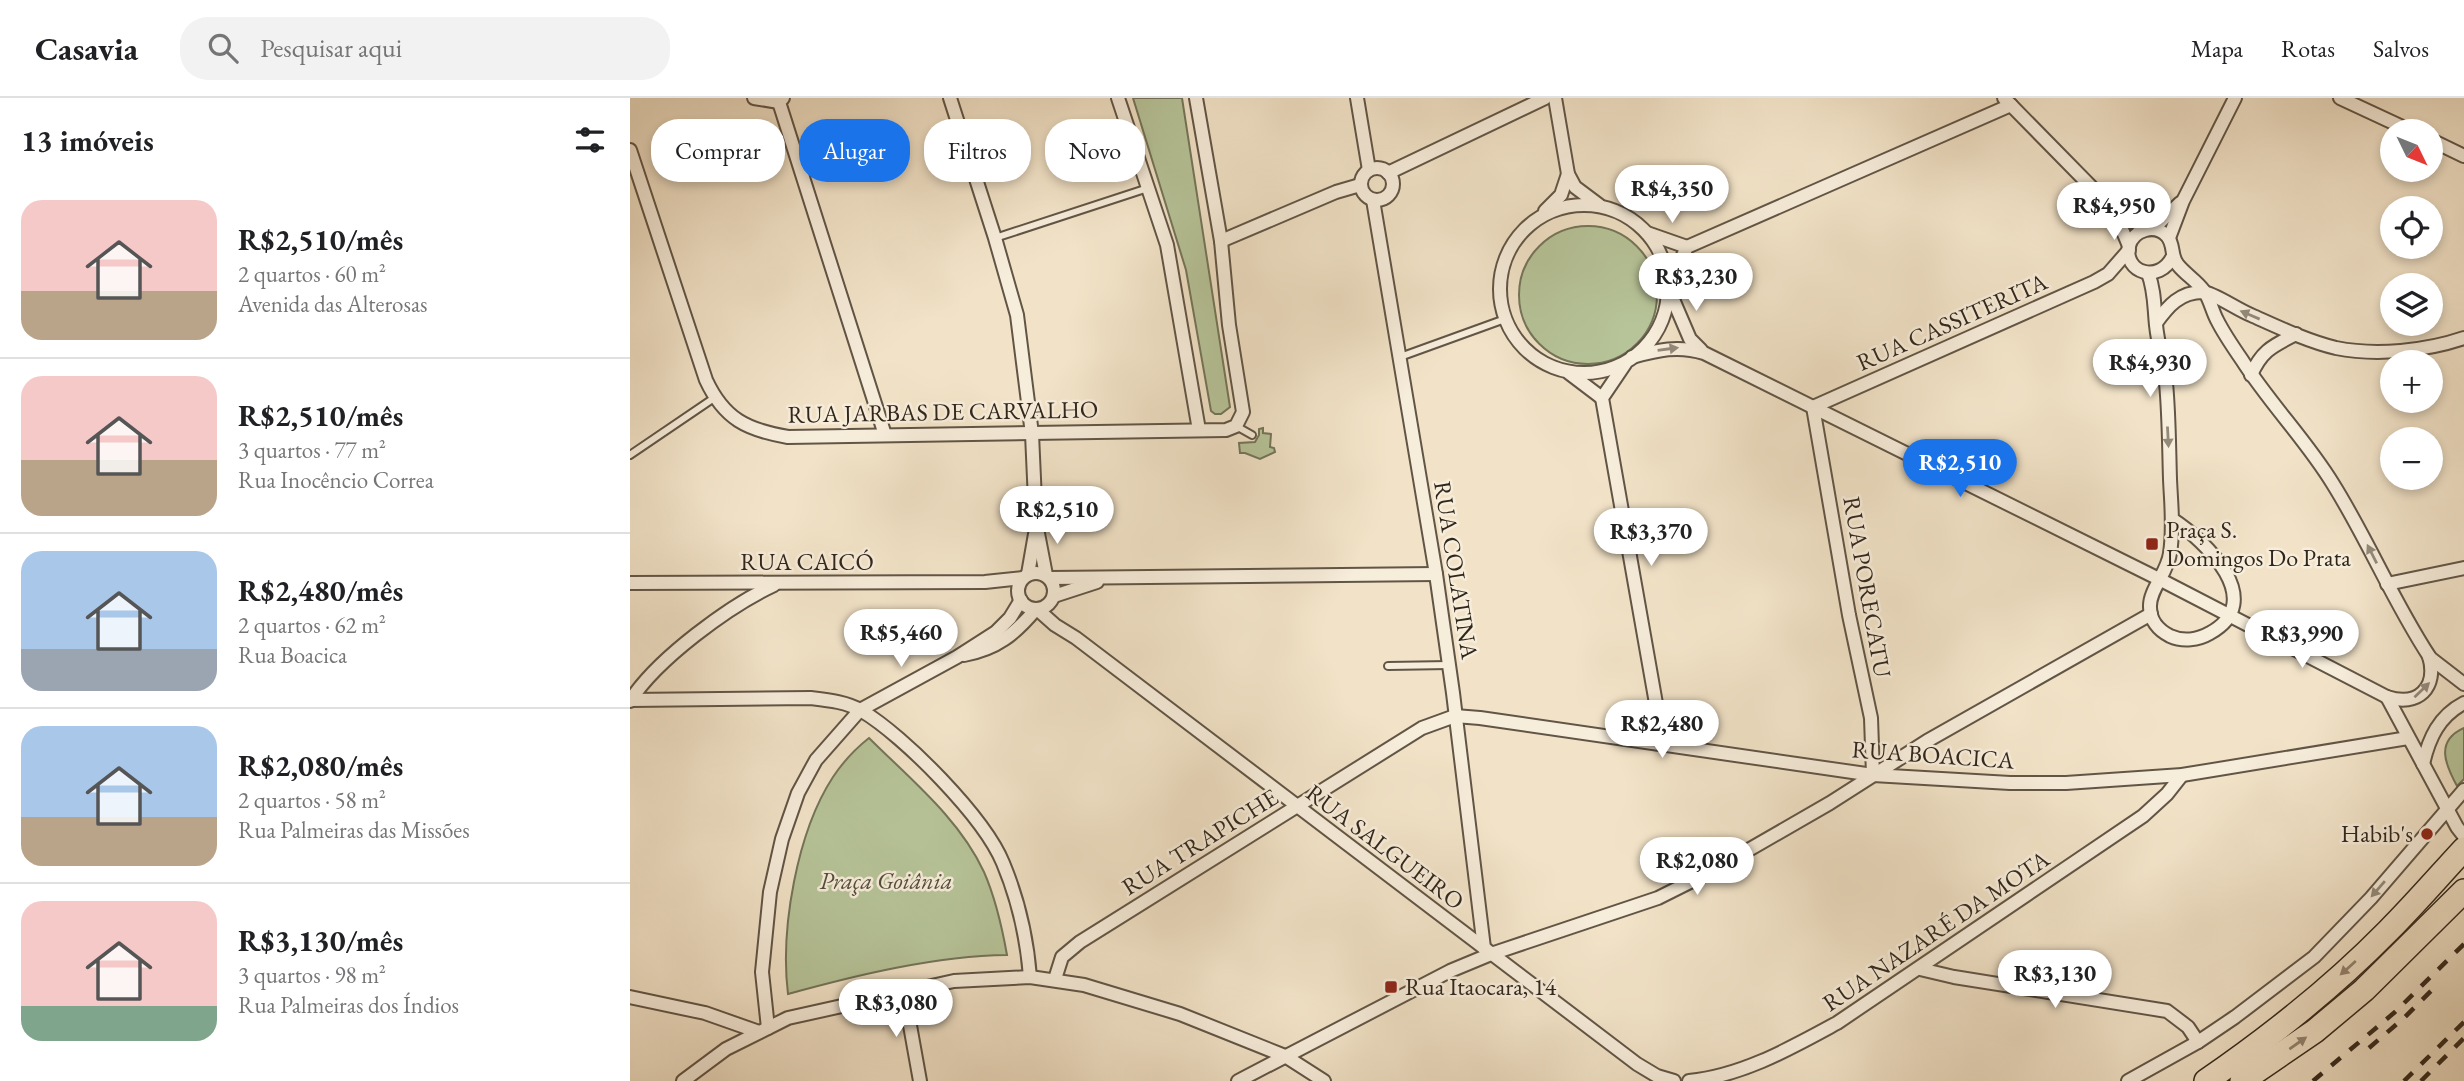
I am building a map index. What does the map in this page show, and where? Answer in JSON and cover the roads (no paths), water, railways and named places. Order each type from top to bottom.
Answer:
[{"type":"highway","points":[[2206,1081],[2238,1059],[2336,979],[2388,932],[2464,849]]},
{"type":"highway","points":[[2242,1081],[2315,1031],[2364,990],[2464,891]]},
{"type":"street","points":[[754,98],[781,100],[885,435]]},
{"type":"street","points":[[950,98],[1017,314],[1032,433],[1037,523],[1048,577],[1054,584],[1043,605],[1010,637],[991,649],[957,657]]},
{"type":"street","points":[[1118,98],[1167,244],[1199,430]]},
{"type":"street","points":[[1196,98],[1221,241],[1229,325],[1244,412],[1236,426]]},
{"type":"street","points":[[1357,98],[1369,170]]},
{"type":"street","points":[[1388,173],[1545,98]]},
{"type":"street","points":[[1555,98],[1568,174],[1575,187],[1601,206],[1629,218],[1646,233],[1663,260],[1668,287],[1690,339],[1704,353]]},
{"type":"street","points":[[2169,238],[2183,201],[2235,98]]},
{"type":"street","points":[[2340,98],[2385,119]]},
{"type":"street","points":[[1602,398],[1630,359],[1641,350],[1658,328],[1667,301],[1668,287],[1686,247],[2007,102],[2114,210],[2150,229],[2159,230],[2169,238],[2178,265],[2205,292],[2241,311],[2336,348],[2371,352],[2416,348],[2464,338]]},
{"type":"street","points":[[2443,146],[2464,156]]},
{"type":"street","name":"RUA JARBAS DE CARVALHO","points":[[630,150],[706,380],[714,398],[727,413],[742,424],[762,432],[789,437],[1226,430],[1236,426]]},
{"type":"street","points":[[1380,168],[1388,173],[1393,183],[1390,194],[1381,200],[1373,200],[1363,193],[1360,185],[1369,170],[1380,168]]},
{"type":"street","points":[[1568,174],[1561,195],[1517,238],[1504,262],[1500,290],[1505,319],[1518,341],[1527,351],[1551,366],[1567,371],[1591,372],[1605,370],[1667,348],[1680,347],[1704,353],[2161,580],[2387,697],[2400,701],[2412,699],[2423,692],[2431,681],[2429,656],[2332,482],[2251,375],[2215,318],[2205,292]]},
{"type":"street","points":[[1221,241],[1336,192],[1360,185]]},
{"type":"street","name":"RUA COLATINA","points":[[1373,200],[1436,574],[1487,951]]},
{"type":"street","points":[[2129,248],[2139,232],[2150,229],[2183,201]]},
{"type":"street","points":[[1535,220],[1576,205],[1601,206]]},
{"type":"street","points":[[2114,210],[2134,266],[2145,272],[2159,272],[2168,266],[2173,256]]},
{"type":"street","points":[[1646,233],[1686,247]]},
{"type":"street","name":"RUA CASSITERITA","points":[[2108,274],[2129,248]]},
{"type":"street","points":[[2145,272],[2155,298],[2155,323],[2166,383],[2172,519],[2168,565],[2152,593],[2149,604],[2155,625],[2165,634],[2177,639],[2205,635],[2219,628],[2231,616],[2233,592],[2222,566],[2208,547],[2172,519]]},
{"type":"street","name":"RUA CASSITERITA","points":[[1814,407],[2108,274],[2145,272]]},
{"type":"street","points":[[2155,323],[2169,304],[2178,298],[2205,292]]},
{"type":"street","points":[[2251,375],[2267,349],[2296,334]]},
{"type":"street","points":[[1567,371],[1602,398],[1663,743]]},
{"type":"street","name":"RUA PORECATU","points":[[1814,407],[1849,615],[1871,718],[1873,775]]},
{"type":"street","points":[[1037,523],[1026,576],[1018,589],[1025,605],[1043,605],[1112,577]]},
{"type":"street","points":[[2387,584],[2464,568]]},
{"type":"street","points":[[1026,576],[1034,573],[1048,577],[1436,574]]},
{"type":"street","name":"RUA CAICÓ","points":[[630,583],[985,582],[1026,576]]},
{"type":"street","name":"RUA CAICÓ","points":[[985,582],[1020,598]]},
{"type":"street","points":[[630,701],[640,685],[709,625],[751,596],[778,583]]},
{"type":"street","points":[[764,1030],[762,972],[770,892],[782,839],[798,793],[816,760],[860,710],[957,657],[1002,628],[1020,598]]},
{"type":"street","name":"RUA SALGUEIRO","points":[[1043,605],[1055,625],[1076,638],[1637,1065],[1657,1076],[1674,1081]]},
{"type":"street","points":[[1238,1081],[1487,951],[1658,898],[1829,803],[1927,741],[2151,614]]},
{"type":"street","points":[[2429,656],[2464,684]]},
{"type":"street","points":[[2387,697],[2447,809],[2464,835]]},
{"type":"street","points":[[630,701],[811,698],[833,700],[860,710],[895,734],[964,805],[1002,861],[1016,899],[1027,947],[1030,977]]},
{"type":"street","points":[[2423,764],[2427,744],[2443,718],[2464,703]]},
{"type":"street","name":"RUA BOACICA","points":[[1455,716],[1663,743],[1873,775],[2021,783],[2066,783],[2182,775],[2408,738]]},
{"type":"street","name":"RUA TRAPICHE","points":[[1055,979],[1062,957],[1080,942],[1422,728],[1455,716]]},
{"type":"street","name":"RUA NAZARÉ DA MOTA","points":[[1689,1081],[1705,1080],[1749,1066],[1792,1048],[1837,1023],[2143,816],[2167,794],[2182,775]]},
{"type":"street","points":[[2128,1081],[2198,1042],[2314,957],[2371,898],[2464,790]]},
{"type":"street","points":[[1920,969],[1954,977],[2167,1011],[2188,1027],[2198,1042]]},
{"type":"street","points":[[683,1081],[726,1049],[788,1018],[954,981],[1030,977],[1084,985],[1180,1014],[1285,1056],[1324,1081]]},
{"type":"street","points":[[904,992],[920,1081]]},
{"type":"street","points":[[630,997],[705,1013],[764,1030]]},
{"type":"lane","points":[[995,237],[1148,188]]},
{"type":"lane","points":[[1400,357],[1505,319]]},
{"type":"lane","points":[[630,454],[714,398]]},
{"type":"lane","points":[[1236,426],[1252,435]]},
{"type":"lane","points":[[1388,666],[1449,665]]},
{"type":"railway","points":[[2313,1081],[2395,1012],[2464,944]]},
{"type":"railway","points":[[2369,1048],[2436,986]]},
{"type":"railway","points":[[2404,1081],[2464,1022]]},
{"type":"railway","points":[[2421,1081],[2464,1038]]},
{"type":"place","name":"Praça S. Domingos Do Prata","points":[[2152,544]]},
{"type":"place","name":"Habib's","points":[[2427,834]]},
{"type":"place","name":"Rua Itaocara, 14","points":[[1391,987]]},
{"type":"park label","name":"Praça Goiânia","points":[[886,881]]}]
